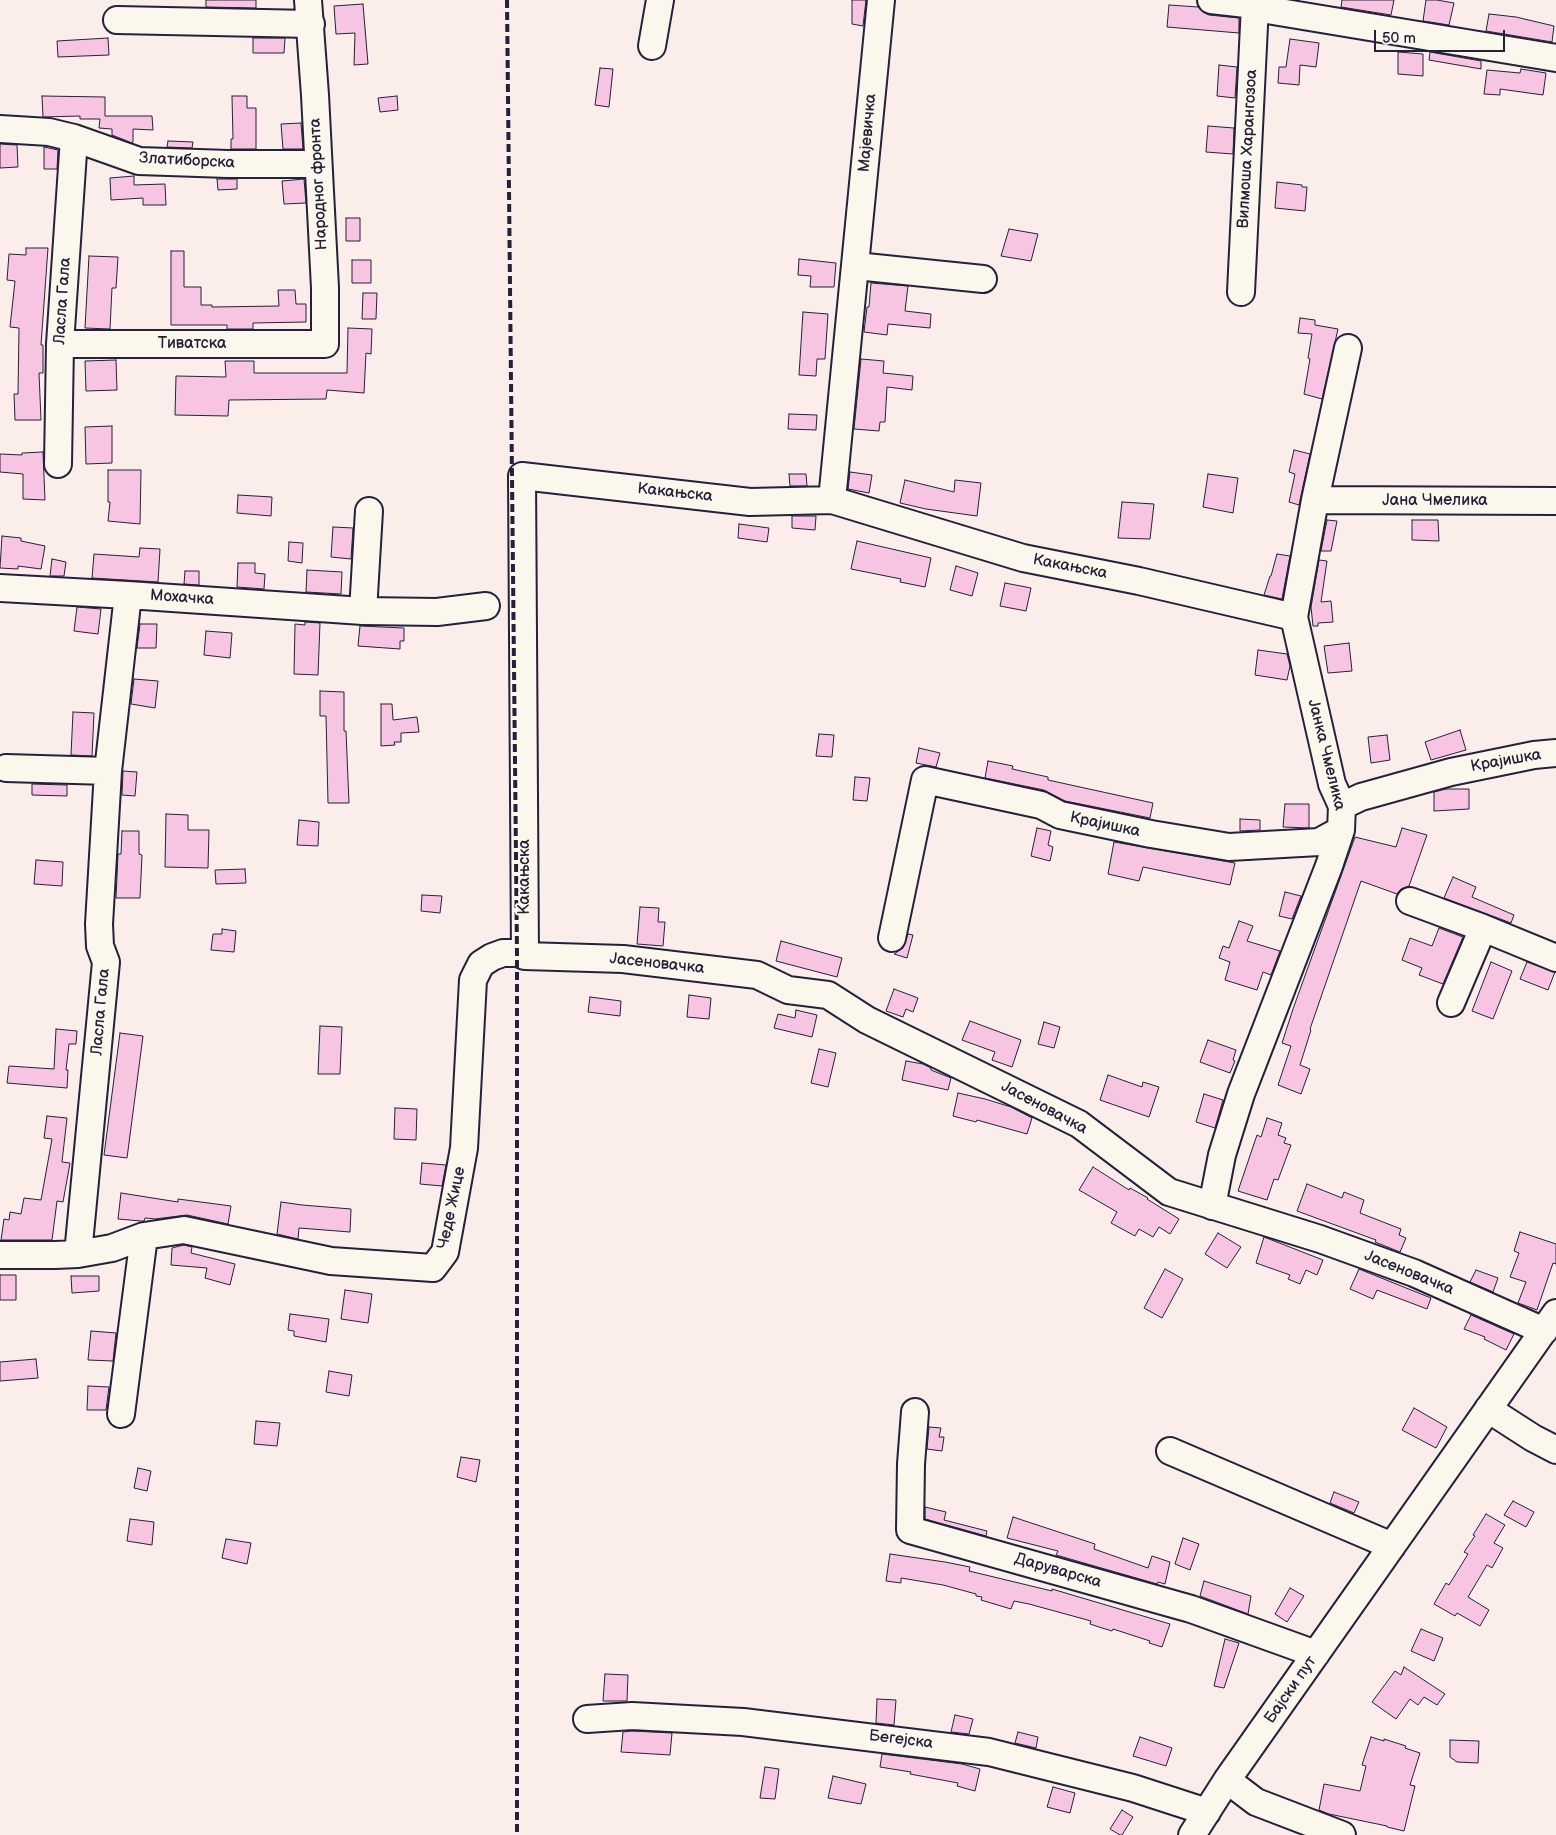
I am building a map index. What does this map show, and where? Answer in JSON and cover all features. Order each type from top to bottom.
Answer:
[{"type":"street","points":[[652,46],[660,0]]},
{"type":"street","name":"Мајевичка","points":[[832,500],[881,0]]},
{"type":"street","points":[[1211,0],[1255,5],[1267,10],[1556,58]]},
{"type":"street","name":"Вилмоша Харангозоа","points":[[1241,292],[1255,5]]},
{"type":"street","name":"Народног фронта","points":[[117,20],[309,12],[325,288],[325,344]]},
{"type":"street","name":"Златиборска","points":[[0,129],[49,132],[74,138],[138,161],[318,164]]},
{"type":"street","name":"Ласла Гала","points":[[58,464],[60,344],[74,138]]},
{"type":"street","points":[[856,266],[983,279]]},
{"type":"street","name":"Тиватска","points":[[60,344],[325,344]]},
{"type":"street","name":"Јанка Чмелика","points":[[1212,1206],[1222,1155],[1241,1094],[1329,866],[1342,818],[1332,784],[1294,617],[1315,500],[1348,348]]},
{"type":"street","name":"Какањска","points":[[526,956],[522,476],[750,502],[832,500],[1023,558],[1139,581],[1294,617]]},
{"type":"street","name":"Јана Чмелика","points":[[1315,500],[1556,501]]},
{"type":"street","points":[[363,611],[369,511]]},
{"type":"street","name":"Мохачка","points":[[0,588],[363,611],[437,612],[486,606]]},
{"type":"street","name":"Ласла Гала","points":[[78,1254],[106,962],[100,946],[98,924],[108,771],[128,595]]},
{"type":"street","name":"Крајишка","points":[[892,938],[905,831],[925,780],[1041,805],[1060,815],[1151,834],[1229,847],[1319,842],[1361,798],[1451,772],[1534,755],[1556,753]]},
{"type":"street","points":[[6,768],[108,771]]},
{"type":"street","points":[[1410,901],[1556,958]]},
{"type":"street","points":[[1452,1003],[1483,928]]},
{"type":"street","name":"Чеде Жице","points":[[0,1255],[55,1256],[78,1254],[112,1248],[144,1236],[184,1230],[331,1261],[433,1268],[445,1252],[464,1148],[473,980],[481,964],[492,957],[503,953],[517,953],[526,956]]},
{"type":"street","name":"Јасеновачка","points":[[526,956],[623,959],[757,975],[788,990],[828,995],[867,1020],[1080,1124],[1169,1192],[1320,1239],[1550,1322]]},
{"type":"street","points":[[121,1414],[144,1236]]},
{"type":"street","name":"Бајски пут","points":[[1192,1835],[1227,1780],[1550,1322]]},
{"type":"street","points":[[1488,1409],[1533,1438],[1556,1450]]},
{"type":"street","name":"Даруварска","points":[[915,1412],[911,1464],[910,1530],[1191,1609],[1316,1654]]},
{"type":"street","points":[[1170,1451],[1392,1546]]},
{"type":"street","name":"Бегејска","points":[[587,1719],[632,1716],[743,1722],[989,1752],[1133,1788],[1207,1812]]},
{"type":"street","points":[[1227,1780],[1256,1802],[1342,1835]]},
{"type":"building","points":[[206,0],[256,0],[256,8],[206,7]]},
{"type":"building","points":[[852,0],[866,0],[863,26],[852,24]]},
{"type":"building","points":[[1342,0],[1394,0],[1391,15],[1341,7]]},
{"type":"building","points":[[1426,0],[1454,3],[1449,25],[1423,21]]},
{"type":"building","points":[[363,4],[368,64],[354,65],[355,33],[336,34],[334,6]]},
{"type":"building","points":[[1169,5],[1198,7],[1209,15],[1239,18],[1239,33],[1167,27]]},
{"type":"building","points":[[1489,14],[1516,17],[1554,26],[1552,42],[1486,31]]},
{"type":"building","points":[[108,38],[109,55],[58,57],[57,41]]},
{"type":"building","points":[[253,38],[285,38],[284,53],[253,53]]},
{"type":"building","points":[[1290,39],[1319,43],[1316,67],[1300,65],[1299,85],[1278,83],[1279,67],[1286,67]]},
{"type":"building","points":[[1398,52],[1423,54],[1423,76],[1398,74]]},
{"type":"building","points":[[1430,52],[1481,61],[1481,69],[1429,60]]},
{"type":"building","points":[[1219,65],[1237,67],[1235,98],[1217,96]]},
{"type":"building","points":[[600,68],[613,69],[609,107],[595,105]]},
{"type":"building","points":[[1521,69],[1546,73],[1543,95],[1500,89],[1500,95],[1484,94],[1487,70],[1520,73]]},
{"type":"building","points":[[42,96],[105,97],[105,116],[152,116],[153,130],[133,129],[132,143],[112,135],[112,129],[99,128],[100,119],[80,119],[80,116],[43,117]]},
{"type":"building","points":[[232,96],[247,96],[247,108],[256,108],[256,149],[231,149],[231,139],[233,139]]},
{"type":"building","points":[[397,96],[398,110],[380,112],[378,98]]},
{"type":"building","points":[[301,123],[303,149],[283,149],[281,124]]},
{"type":"building","points":[[1208,126],[1234,128],[1233,154],[1206,152]]},
{"type":"building","points":[[168,141],[193,142],[192,148],[167,147]]},
{"type":"building","points":[[0,144],[17,145],[18,167],[0,168]]},
{"type":"building","points":[[44,147],[58,150],[57,169],[44,169]]},
{"type":"building","points":[[134,176],[134,185],[165,184],[166,205],[143,205],[143,198],[111,200],[110,178]]},
{"type":"building","points":[[217,179],[237,179],[237,189],[218,190]]},
{"type":"building","points":[[304,179],[306,203],[284,204],[282,181]]},
{"type":"building","points":[[1277,182],[1307,187],[1305,211],[1275,208]]},
{"type":"building","points":[[346,218],[360,218],[360,241],[346,241]]},
{"type":"building","points":[[1009,229],[1038,234],[1031,261],[1001,256]]},
{"type":"building","points":[[26,248],[48,248],[41,345],[43,345],[43,373],[39,373],[41,420],[15,420],[14,394],[18,394],[19,328],[10,327],[15,281],[7,280],[9,254],[26,255]]},
{"type":"building","points":[[171,251],[184,251],[184,287],[201,287],[201,305],[212,305],[212,307],[279,306],[278,290],[295,290],[296,304],[306,304],[306,322],[253,323],[253,329],[227,329],[227,325],[171,325]]},
{"type":"building","points":[[89,256],[118,257],[116,288],[112,288],[110,329],[85,328]]},
{"type":"building","points":[[799,259],[836,263],[834,287],[810,287],[811,276],[798,275]]},
{"type":"building","points":[[352,260],[371,260],[371,283],[352,283]]},
{"type":"building","points":[[871,283],[908,286],[905,311],[931,314],[930,328],[888,324],[887,335],[864,332]]},
{"type":"building","points":[[363,293],[377,293],[376,319],[362,319]]},
{"type":"building","points":[[803,312],[828,314],[825,359],[817,359],[816,376],[799,375]]},
{"type":"building","points":[[1300,318],[1315,320],[1315,325],[1338,329],[1322,399],[1304,394],[1312,334],[1298,333]]},
{"type":"building","points":[[348,328],[372,329],[371,354],[366,353],[364,393],[327,390],[326,399],[229,400],[228,416],[175,415],[176,376],[226,377],[225,361],[254,361],[254,373],[347,373]]},
{"type":"building","points":[[861,359],[884,361],[883,373],[913,376],[912,390],[887,387],[885,422],[880,422],[879,431],[854,429]]},
{"type":"building","points":[[116,360],[117,390],[86,391],[85,361]]},
{"type":"building","points":[[789,414],[817,415],[816,430],[788,429]]},
{"type":"building","points":[[112,426],[112,463],[86,464],[85,427]]},
{"type":"building","points":[[1294,450],[1310,454],[1299,505],[1289,502],[1295,474],[1289,472]]},
{"type":"building","points":[[43,452],[45,500],[23,499],[23,474],[0,472],[0,454],[22,455],[22,453]]},
{"type":"building","points":[[108,470],[141,470],[140,524],[108,521],[110,502],[108,502]]},
{"type":"building","points":[[850,472],[872,475],[869,493],[848,489]]},
{"type":"building","points":[[789,474],[806,474],[807,486],[790,486]]},
{"type":"building","points":[[1208,474],[1238,478],[1233,513],[1203,507]]},
{"type":"building","points":[[905,480],[954,492],[955,480],[981,483],[977,516],[926,509],[900,503]]},
{"type":"building","points":[[238,495],[272,497],[271,516],[237,513]]},
{"type":"building","points":[[1122,502],[1154,504],[1150,539],[1118,538]]},
{"type":"building","points":[[792,516],[816,516],[815,530],[792,528]]},
{"type":"building","points":[[1327,520],[1337,521],[1331,551],[1321,551]]},
{"type":"building","points":[[1412,520],[1438,520],[1439,541],[1412,540]]},
{"type":"building","points":[[739,524],[769,528],[767,542],[738,538]]},
{"type":"building","points":[[333,527],[353,528],[351,559],[331,557]]},
{"type":"building","points":[[2,536],[21,538],[21,541],[45,546],[41,569],[18,566],[18,569],[0,568]]},
{"type":"building","points":[[857,541],[931,558],[925,587],[900,582],[901,579],[851,569]]},
{"type":"building","points":[[289,542],[303,543],[302,563],[288,561]]},
{"type":"building","points":[[140,548],[160,549],[158,582],[92,578],[94,554],[139,557]]},
{"type":"building","points":[[1277,554],[1290,556],[1282,599],[1264,595]]},
{"type":"building","points":[[52,559],[66,562],[64,576],[50,576]]},
{"type":"building","points":[[1319,560],[1327,561],[1321,602],[1331,601],[1333,622],[1318,623],[1318,626],[1313,626],[1311,607]]},
{"type":"building","points":[[238,563],[255,563],[255,573],[265,574],[264,589],[237,587]]},
{"type":"building","points":[[956,566],[978,573],[972,596],[950,590]]},
{"type":"building","points":[[307,570],[342,572],[341,594],[306,592]]},
{"type":"building","points":[[185,571],[199,571],[199,585],[184,584]]},
{"type":"building","points":[[1005,583],[1031,588],[1026,611],[1000,606]]},
{"type":"building","points":[[77,607],[101,609],[98,634],[74,631]]},
{"type":"building","points":[[305,622],[320,623],[318,675],[294,674],[295,624],[305,625]]},
{"type":"building","points":[[140,624],[157,624],[156,648],[137,648]]},
{"type":"building","points":[[360,626],[404,628],[404,641],[400,641],[400,649],[358,646]]},
{"type":"building","points":[[206,631],[232,633],[230,658],[204,655]]},
{"type":"building","points":[[1349,643],[1352,671],[1328,673],[1324,646]]},
{"type":"building","points":[[1258,650],[1287,654],[1290,666],[1287,680],[1255,675]]},
{"type":"building","points":[[134,679],[158,681],[155,708],[131,704]]},
{"type":"building","points":[[320,691],[344,692],[344,731],[346,731],[349,803],[328,803],[326,716],[320,716]]},
{"type":"building","points":[[381,704],[392,704],[393,720],[417,717],[419,732],[401,733],[401,742],[394,742],[395,745],[381,746]]},
{"type":"building","points":[[73,712],[94,713],[92,756],[71,755]]},
{"type":"building","points":[[1460,730],[1466,750],[1431,760],[1425,742]]},
{"type":"building","points":[[819,734],[834,735],[832,757],[816,756]]},
{"type":"building","points":[[1387,735],[1390,760],[1371,763],[1368,737]]},
{"type":"building","points":[[919,748],[940,753],[936,767],[916,763]]},
{"type":"building","points":[[988,761],[1013,766],[1012,769],[1048,777],[1048,780],[1153,803],[1150,818],[1065,801],[1044,790],[985,778]]},
{"type":"building","points":[[123,771],[137,772],[135,796],[122,795]]},
{"type":"building","points":[[855,777],[870,778],[867,801],[853,800]]},
{"type":"building","points":[[32,784],[67,785],[67,796],[32,795]]},
{"type":"building","points":[[1446,789],[1469,789],[1469,809],[1434,811],[1434,792]]},
{"type":"building","points":[[1285,804],[1309,804],[1309,828],[1283,827]]},
{"type":"building","points":[[166,814],[188,815],[188,830],[209,830],[208,868],[165,867]]},
{"type":"building","points":[[1240,819],[1260,820],[1260,830],[1240,831]]},
{"type":"building","points":[[299,820],[319,822],[318,846],[297,845]]},
{"type":"building","points":[[1037,828],[1051,831],[1048,845],[1053,847],[1050,861],[1031,856]]},
{"type":"building","points":[[1402,828],[1427,835],[1409,886],[1401,889],[1397,894],[1361,881],[1310,1029],[1300,1065],[1310,1069],[1301,1094],[1278,1085],[1291,1046],[1282,1043],[1355,837],[1396,847]]},
{"type":"building","points":[[122,831],[139,831],[139,854],[142,855],[140,898],[116,898],[118,854],[121,854]]},
{"type":"building","points":[[1114,842],[1235,863],[1230,885],[1143,867],[1139,881],[1108,874]]},
{"type":"building","points":[[36,860],[63,862],[62,886],[34,884]]},
{"type":"building","points":[[245,869],[246,883],[216,884],[215,870]]},
{"type":"building","points":[[1453,877],[1476,887],[1472,897],[1514,915],[1511,923],[1444,898]]},
{"type":"building","points":[[1285,892],[1301,896],[1292,919],[1279,916]]},
{"type":"building","points":[[422,895],[442,896],[440,913],[421,911]]},
{"type":"building","points":[[640,907],[659,908],[658,922],[665,922],[663,946],[637,944]]},
{"type":"building","points":[[1239,921],[1253,926],[1247,941],[1280,951],[1271,975],[1263,972],[1257,990],[1225,980],[1230,962],[1219,958],[1223,946],[1229,948]]},
{"type":"building","points":[[1439,928],[1463,937],[1443,984],[1419,975],[1422,968],[1402,960],[1410,938],[1432,946]]},
{"type":"building","points":[[222,929],[236,931],[234,952],[211,950],[213,934],[222,934]]},
{"type":"building","points":[[908,934],[913,935],[907,958],[894,954],[903,948]]},
{"type":"building","points":[[781,941],[842,958],[837,977],[776,961]]},
{"type":"building","points":[[1491,962],[1512,971],[1493,1019],[1472,1011]]},
{"type":"building","points":[[1527,962],[1555,972],[1548,990],[1520,979]]},
{"type":"building","points":[[894,989],[918,998],[913,1012],[906,1009],[903,1017],[886,1011]]},
{"type":"building","points":[[689,995],[711,998],[709,1019],[687,1017]]},
{"type":"building","points":[[590,997],[621,1001],[620,1016],[588,1012]]},
{"type":"building","points":[[796,1010],[817,1015],[812,1037],[774,1028],[778,1014],[795,1018]]},
{"type":"building","points":[[970,1021],[1021,1040],[1012,1067],[992,1060],[995,1052],[962,1040]]},
{"type":"building","points":[[1044,1022],[1060,1027],[1054,1048],[1038,1044]]},
{"type":"building","points":[[320,1026],[342,1027],[340,1074],[318,1074]]},
{"type":"building","points":[[56,1029],[77,1031],[76,1044],[69,1044],[66,1070],[68,1070],[67,1088],[7,1083],[9,1066],[54,1069]]},
{"type":"building","points":[[120,1033],[143,1036],[127,1158],[104,1155]]},
{"type":"building","points":[[1208,1040],[1236,1050],[1233,1060],[1235,1061],[1230,1073],[1200,1062]]},
{"type":"building","points":[[819,1049],[836,1053],[828,1087],[811,1083]]},
{"type":"building","points":[[906,1061],[923,1064],[931,1068],[931,1070],[951,1078],[948,1090],[902,1080]]},
{"type":"building","points":[[1108,1075],[1142,1087],[1143,1082],[1159,1087],[1149,1117],[1100,1100]]},
{"type":"building","points":[[958,1093],[1011,1107],[1032,1118],[1027,1134],[977,1120],[976,1122],[953,1116]]},
{"type":"building","points":[[1204,1094],[1223,1100],[1215,1128],[1196,1122]]},
{"type":"building","points":[[395,1108],[417,1109],[416,1140],[394,1139]]},
{"type":"building","points":[[47,1116],[67,1118],[62,1162],[70,1163],[63,1202],[57,1201],[52,1240],[1,1240],[4,1219],[9,1220],[10,1212],[21,1214],[24,1198],[41,1200],[52,1139],[44,1138]]},
{"type":"building","points":[[1267,1118],[1282,1123],[1278,1135],[1286,1138],[1284,1143],[1291,1145],[1278,1180],[1274,1179],[1267,1200],[1238,1191],[1257,1135],[1261,1137]]},
{"type":"building","points":[[422,1163],[446,1165],[442,1186],[420,1184]]},
{"type":"building","points":[[1093,1167],[1129,1190],[1130,1188],[1148,1198],[1179,1219],[1170,1234],[1159,1227],[1153,1237],[1139,1229],[1135,1236],[1111,1223],[1117,1212],[1079,1190]]},
{"type":"building","points":[[1307,1184],[1342,1198],[1344,1192],[1364,1200],[1360,1213],[1401,1229],[1399,1235],[1406,1238],[1400,1252],[1375,1242],[1376,1240],[1297,1211]]},
{"type":"building","points":[[121,1193],[178,1202],[178,1199],[231,1206],[228,1224],[187,1215],[155,1219],[145,1218],[144,1221],[118,1219]]},
{"type":"building","points":[[281,1202],[351,1209],[350,1232],[299,1228],[298,1239],[277,1234]]},
{"type":"building","points":[[1520,1232],[1556,1244],[1556,1264],[1553,1263],[1537,1310],[1518,1303],[1526,1282],[1510,1277],[1519,1253],[1514,1251]]},
{"type":"building","points":[[1218,1233],[1241,1247],[1227,1268],[1205,1254]]},
{"type":"building","points":[[1264,1237],[1323,1260],[1317,1275],[1306,1270],[1300,1284],[1288,1279],[1290,1275],[1256,1263]]},
{"type":"building","points":[[184,1245],[192,1247],[191,1253],[235,1264],[230,1285],[205,1278],[207,1268],[171,1265],[172,1248]]},
{"type":"building","points":[[1165,1269],[1183,1279],[1162,1318],[1144,1308]]},
{"type":"building","points":[[1359,1269],[1431,1298],[1427,1309],[1377,1290],[1373,1299],[1350,1289]]},
{"type":"building","points":[[1476,1270],[1498,1278],[1493,1292],[1470,1282]]},
{"type":"building","points":[[0,1275],[16,1275],[16,1300],[0,1300]]},
{"type":"building","points":[[71,1276],[99,1276],[99,1291],[72,1293]]},
{"type":"building","points":[[345,1290],[372,1294],[368,1323],[341,1319]]},
{"type":"building","points":[[290,1314],[329,1319],[326,1342],[294,1336],[294,1331],[288,1330]]},
{"type":"building","points":[[1471,1315],[1514,1334],[1506,1350],[1484,1339],[1485,1337],[1464,1329]]},
{"type":"building","points":[[91,1331],[116,1333],[113,1361],[88,1360]]},
{"type":"building","points":[[36,1359],[38,1378],[0,1381],[0,1362]]},
{"type":"building","points":[[329,1371],[352,1375],[349,1396],[326,1392]]},
{"type":"building","points":[[88,1386],[109,1387],[106,1410],[87,1410]]},
{"type":"building","points":[[1414,1408],[1447,1427],[1436,1448],[1402,1430]]},
{"type":"building","points":[[256,1421],[280,1423],[277,1446],[254,1444]]},
{"type":"building","points":[[929,1427],[941,1428],[939,1437],[944,1437],[942,1451],[927,1449]]},
{"type":"building","points":[[461,1457],[480,1460],[476,1482],[457,1477]]},
{"type":"building","points":[[138,1468],[151,1471],[147,1491],[134,1488]]},
{"type":"building","points":[[1334,1492],[1359,1502],[1354,1513],[1330,1503]]},
{"type":"building","points":[[1513,1501],[1534,1512],[1526,1527],[1504,1515]]},
{"type":"building","points":[[925,1507],[946,1512],[944,1520],[987,1531],[986,1536],[925,1519]]},
{"type":"building","points":[[1486,1514],[1505,1525],[1494,1543],[1503,1548],[1492,1568],[1487,1565],[1468,1597],[1489,1610],[1480,1626],[1457,1613],[1455,1616],[1434,1604],[1446,1583],[1449,1585],[1468,1554],[1464,1552],[1475,1536],[1473,1535]]},
{"type":"building","points":[[1013,1517],[1095,1544],[1094,1549],[1148,1568],[1152,1556],[1170,1562],[1165,1584],[1158,1582],[1157,1584],[1056,1555],[1058,1551],[1007,1538]]},
{"type":"building","points":[[130,1519],[154,1522],[152,1545],[127,1541]]},
{"type":"building","points":[[1183,1538],[1199,1544],[1190,1570],[1175,1564]]},
{"type":"building","points":[[226,1539],[251,1543],[247,1564],[222,1558]]},
{"type":"building","points":[[890,1554],[970,1567],[969,1571],[1052,1591],[1052,1589],[1170,1624],[1162,1647],[1113,1629],[1112,1631],[1090,1624],[1091,1621],[1029,1604],[1014,1601],[1011,1609],[981,1600],[982,1597],[976,1596],[976,1594],[943,1585],[901,1578],[901,1583],[886,1581]]},
{"type":"building","points":[[1204,1581],[1251,1596],[1248,1614],[1200,1596]]},
{"type":"building","points":[[1290,1588],[1304,1596],[1287,1622],[1275,1614]]},
{"type":"building","points":[[1421,1629],[1443,1638],[1434,1661],[1411,1651]]},
{"type":"building","points":[[1225,1639],[1239,1643],[1224,1688],[1214,1686]]},
{"type":"building","points":[[1404,1667],[1445,1694],[1437,1705],[1424,1697],[1418,1705],[1410,1699],[1396,1719],[1372,1702],[1395,1671],[1401,1675]]},
{"type":"building","points":[[605,1674],[628,1675],[627,1701],[603,1701]]},
{"type":"building","points":[[877,1699],[896,1700],[894,1725],[876,1723]]},
{"type":"building","points":[[955,1715],[973,1719],[969,1734],[951,1732]]},
{"type":"building","points":[[623,1732],[672,1733],[670,1755],[621,1752]]},
{"type":"building","points":[[1018,1732],[1038,1737],[1036,1748],[1015,1743]]},
{"type":"building","points":[[1140,1737],[1172,1748],[1166,1766],[1133,1756]]},
{"type":"building","points":[[1371,1737],[1406,1746],[1405,1748],[1420,1753],[1410,1785],[1415,1786],[1404,1831],[1319,1810],[1324,1784],[1360,1791],[1366,1766],[1362,1765]]},
{"type":"building","points":[[1450,1740],[1479,1741],[1478,1763],[1457,1762],[1450,1757]]},
{"type":"building","points":[[882,1754],[962,1764],[980,1769],[975,1791],[957,1786],[958,1783],[880,1767]]},
{"type":"building","points":[[765,1767],[779,1769],[775,1799],[760,1798]]},
{"type":"building","points":[[833,1776],[866,1784],[861,1804],[828,1798]]},
{"type":"building","points":[[1053,1787],[1075,1793],[1070,1813],[1047,1807]]},
{"type":"building","points":[[1122,1810],[1133,1817],[1122,1835],[1120,1835],[1110,1829]]},
{"type":"railway","points":[[507,0],[517,953],[517,1835]]}]
